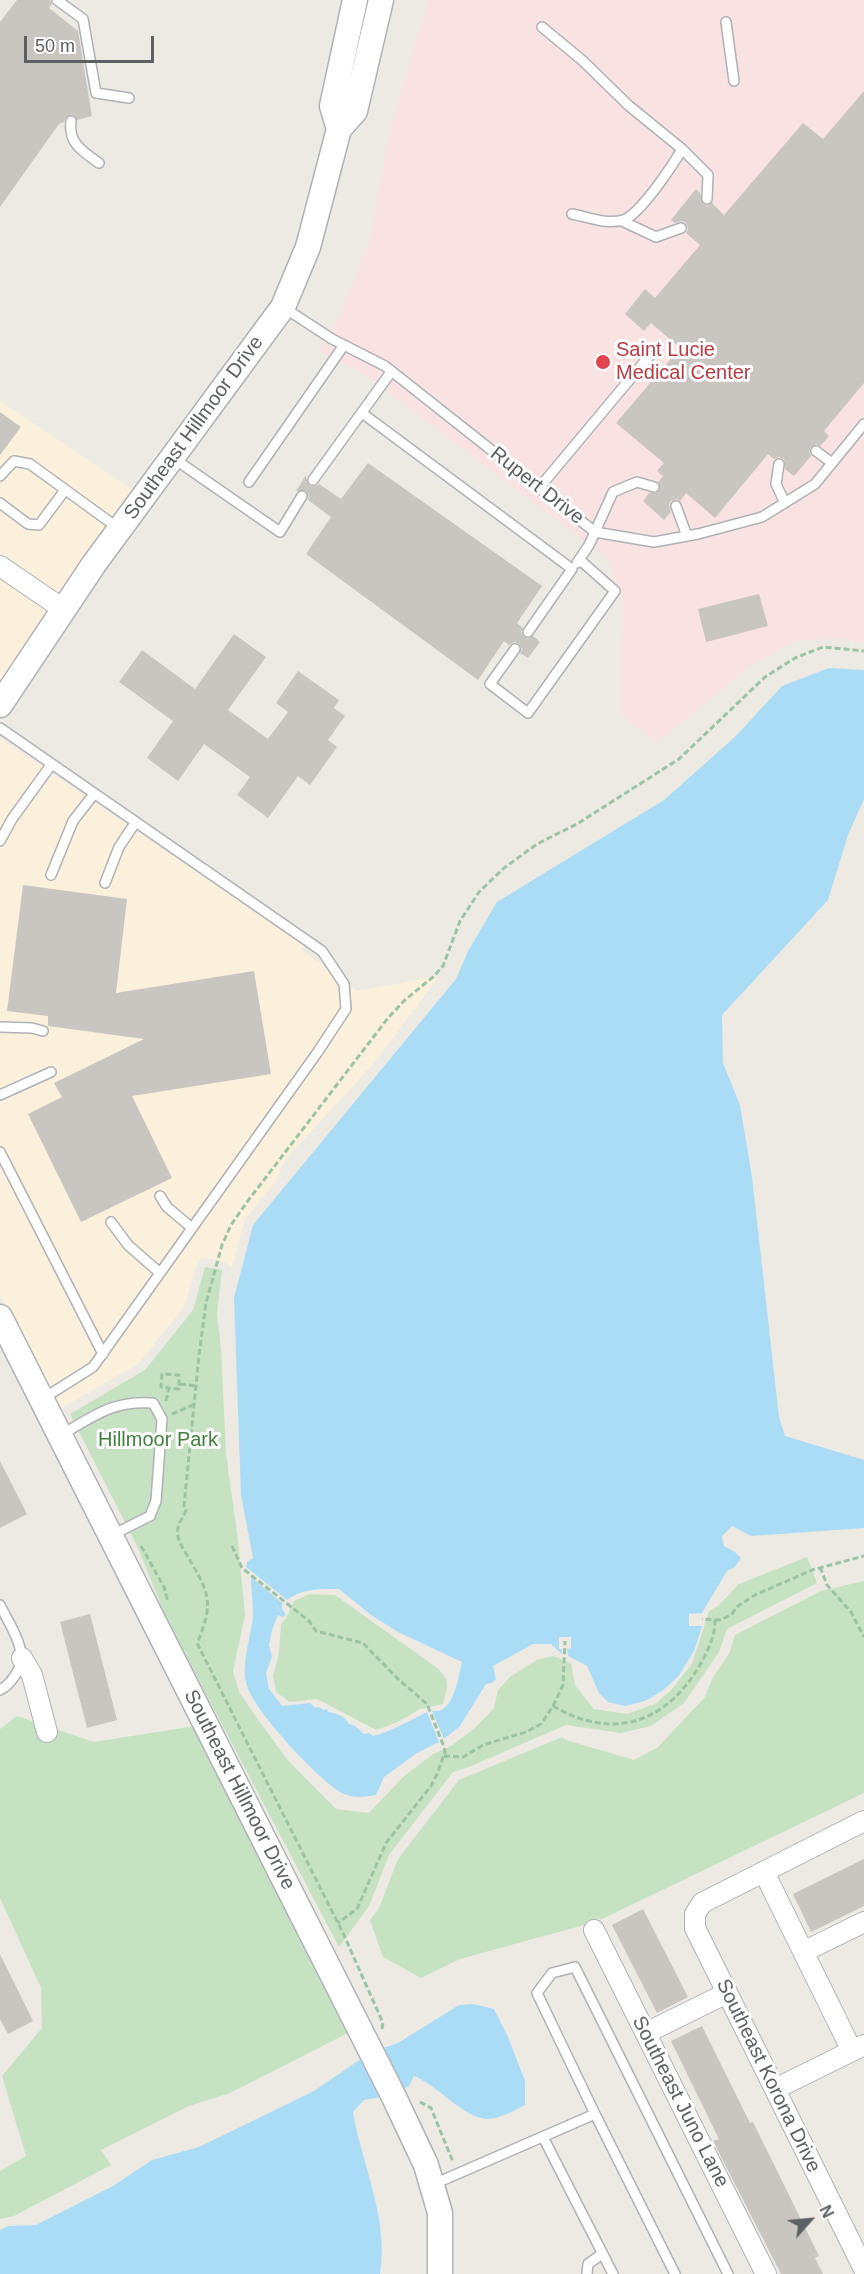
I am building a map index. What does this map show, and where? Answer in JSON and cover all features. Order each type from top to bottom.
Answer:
[{"type":"street","name":"Southeast Hillmoor Drive","points":[[339,129],[332,106],[355,0]]},
{"type":"street","name":"Southeast Hillmoor Drive","points":[[0,705],[63,609],[283,307],[308,247],[339,129],[355,111],[381,0]]},
{"type":"street","points":[[0,566],[63,609]]},
{"type":"street","name":"Southeast Hillmoor Drive","points":[[0,1317],[110,1536],[404,2098],[440,2213],[440,2274]]},
{"type":"street","points":[[22,1658],[32,1675],[47,1732]]},
{"type":"street","points":[[775,2089],[858,2048],[803,1952],[764,1872],[864,1821]]},
{"type":"street","name":"Southeast Korona Drive","points":[[764,1872],[702,1903],[695,1914],[694,1928],[864,2269]]},
{"type":"street","points":[[803,1952],[864,1922]]},
{"type":"street","name":"Southeast Juno Lane","points":[[594,1930],[761,2272]]},
{"type":"street","points":[[646,2033],[727,1993]]},
{"type":"lane","points":[[57,0],[83,19],[93,95],[129,98]]},
{"type":"lane","points":[[726,22],[734,81]]},
{"type":"lane","points":[[542,27],[628,105],[682,149],[708,175],[707,199]]},
{"type":"lane","points":[[71,121],[70,132],[76,147],[99,163]]},
{"type":"lane","points":[[572,214],[610,222],[622,220],[634,214],[672,167],[682,149]]},
{"type":"lane","points":[[622,220],[656,237],[681,228]]},
{"type":"lane","name":"Rupert Drive","points":[[283,307],[392,372],[595,532],[654,542],[762,517],[815,484],[864,424]]},
{"type":"lane","points":[[249,482],[344,345]]},
{"type":"lane","points":[[539,488],[656,348]]},
{"type":"lane","points":[[313,480],[392,372]]},
{"type":"lane","points":[[362,412],[402,445],[572,569]]},
{"type":"lane","points":[[816,451],[832,463]]},
{"type":"lane","points":[[173,458],[280,532],[302,496]]},
{"type":"lane","points":[[0,476],[14,461],[30,464],[120,529]]},
{"type":"lane","points":[[779,464],[776,484],[784,503]]},
{"type":"lane","points":[[528,632],[580,560],[613,492],[636,482],[654,487]]},
{"type":"lane","points":[[0,503],[28,524],[39,525],[65,490]]},
{"type":"lane","points":[[676,506],[687,536]]},
{"type":"lane","points":[[515,649],[490,684],[528,713],[615,591],[580,560]]},
{"type":"lane","points":[[0,728],[322,951],[344,984],[346,1009],[93,1367],[42,1400]]},
{"type":"lane","points":[[0,841],[12,819],[51,765]]},
{"type":"lane","points":[[51,875],[73,821],[94,794]]},
{"type":"lane","points":[[105,883],[119,848],[135,823]]},
{"type":"lane","points":[[0,1027],[44,1031]]},
{"type":"lane","points":[[0,1095],[51,1072]]},
{"type":"lane","points":[[0,1152],[103,1354]]},
{"type":"lane","points":[[160,1196],[167,1207],[192,1228]]},
{"type":"lane","points":[[111,1222],[128,1245],[160,1273]]},
{"type":"lane","points":[[60,1436],[100,1412],[134,1401],[153,1403],[162,1419],[156,1501],[150,1516],[110,1536]]},
{"type":"lane","points":[[0,1605],[4,1625],[21,1647],[22,1658],[19,1671],[6,1687],[0,1690]]},
{"type":"lane","points":[[675,2274],[537,1993],[552,1973],[575,1967],[728,2274]]},
{"type":"lane","points":[[432,2185],[595,2114]]},
{"type":"lane","points":[[543,2137],[612,2274]]},
{"type":"lane","points":[[587,2274],[588,2264],[603,2254]]},
{"type":"path","points":[[376,2042],[383,2023],[338,1923],[196,1643],[206,1619],[207,1594],[199,1575],[180,1544],[178,1528],[186,1510],[184,1506],[189,1442],[199,1355],[209,1292],[222,1245],[231,1225],[261,1182],[388,1018],[443,966],[460,921],[479,892],[504,868],[537,844],[577,824],[679,759],[765,677],[795,658],[823,647],[864,651]]},
{"type":"path","points":[[162,1374],[179,1375],[179,1389],[169,1388],[161,1387],[162,1374]]},
{"type":"path","points":[[180,1384],[197,1386]]},
{"type":"path","points":[[158,1413],[168,1397],[169,1388]]},
{"type":"path","points":[[186,1408],[195,1404]]},
{"type":"path","points":[[232,1546],[245,1569],[309,1621],[316,1631],[363,1642],[397,1678],[427,1704],[444,1747],[437,1774],[427,1793],[386,1843],[357,1909],[338,1923]]},
{"type":"path","points":[[702,1619],[713,1620],[731,1615],[738,1606],[771,1587],[820,1568],[864,1556]]},
{"type":"path","points":[[820,1568],[830,1589],[851,1612],[864,1637]]},
{"type":"path","points":[[554,1706],[593,1721],[634,1722],[649,1717],[672,1701],[695,1675],[712,1640],[713,1620]]},
{"type":"path","points":[[443,1756],[463,1757],[483,1745],[526,1732],[541,1724],[554,1706],[565,1676],[565,1641]]},
{"type":"path","points":[[404,2098],[431,2108],[454,2165]]},
{"type":"shaded area","name":"Saint Lucie Medical Center","points":[[428,0],[864,0],[864,643],[840,638],[794,641],[750,667],[657,743],[620,713],[622,599],[608,559],[363,374],[320,351],[340,314],[369,244],[389,133]]},
{"type":"shaded area","points":[[0,401],[136,492],[0,688]]},
{"type":"shaded area","points":[[0,738],[304,945],[301,949],[357,991],[439,976],[375,1062],[285,1160],[274,1184],[245,1219],[232,1268],[225,1262],[205,1258],[199,1260],[184,1307],[138,1364],[65,1406],[60,1414],[0,1295]]},
{"type":"green space","name":"Hillmoor Park","points":[[205,1267],[222,1270],[217,1314],[226,1454],[245,1615],[233,1671],[239,1692],[286,1758],[336,1809],[369,1813],[403,1777],[433,1754],[451,1746],[475,1728],[494,1708],[498,1690],[510,1677],[537,1660],[553,1656],[571,1663],[575,1685],[594,1709],[627,1714],[655,1704],[671,1690],[692,1664],[709,1611],[719,1605],[739,1584],[807,1557],[817,1583],[727,1629],[719,1652],[684,1703],[651,1726],[621,1733],[566,1725],[453,1772],[389,1855],[369,1906],[339,1947],[168,1622],[137,1546],[70,1414],[145,1370],[193,1310]]},
{"type":"green space","points":[[864,1581],[864,1793],[600,1920],[599,1918],[584,1925],[460,1959],[421,1978],[383,1957],[370,1920],[379,1908],[398,1859],[459,1780],[562,1737],[634,1760],[658,1747],[705,1697],[713,1677],[729,1654],[735,1635],[821,1591]]},
{"type":"green space","points":[[310,1594],[335,1595],[433,1665],[443,1674],[447,1682],[443,1704],[420,1709],[398,1722],[376,1730],[317,1699],[290,1702],[276,1692],[273,1676],[279,1653],[281,1624],[294,1601]]},
{"type":"green space","points":[[17,1716],[94,1742],[195,1726],[350,2032],[230,2093],[189,2106],[101,2150],[111,2165],[14,2216],[0,2219],[0,2171],[26,2156],[2,2076],[42,2028],[41,1988],[0,1898],[0,1729]]},
{"type":"water","points":[[829,668],[864,670],[864,799],[848,835],[828,900],[722,1015],[723,1063],[740,1105],[752,1177],[779,1417],[785,1436],[864,1460],[864,1528],[751,1536],[732,1526],[722,1536],[724,1546],[741,1558],[735,1567],[727,1571],[702,1613],[689,1614],[689,1626],[702,1626],[694,1651],[678,1677],[662,1691],[645,1701],[625,1706],[608,1702],[599,1693],[587,1666],[568,1656],[567,1649],[571,1648],[571,1637],[559,1637],[559,1649],[562,1649],[562,1654],[551,1644],[533,1644],[493,1666],[496,1679],[486,1684],[460,1726],[444,1739],[432,1711],[439,1711],[450,1701],[457,1685],[462,1662],[398,1632],[371,1615],[339,1589],[305,1591],[287,1600],[246,1567],[247,1562],[253,1558],[241,1495],[234,1298],[253,1225],[456,979],[468,951],[497,902],[664,800],[736,736],[782,686]]},
{"type":"water","points":[[251,1577],[282,1603],[282,1609],[286,1615],[283,1617],[278,1615],[272,1630],[269,1645],[272,1657],[266,1673],[269,1689],[282,1706],[310,1703],[315,1708],[327,1709],[328,1712],[340,1715],[364,1734],[369,1733],[373,1736],[394,1729],[427,1712],[439,1742],[417,1753],[384,1777],[376,1795],[353,1797],[329,1784],[288,1744],[253,1698],[245,1677],[253,1614]]},
{"type":"water","points":[[473,2004],[494,2009],[525,2081],[525,2105],[498,2117],[481,2118],[464,2110],[414,2076],[409,2086],[393,2095],[364,2100],[353,2112],[378,2212],[382,2253],[380,2274],[0,2274],[0,2230],[8,2226],[36,2225],[113,2186],[152,2160],[199,2147],[314,2091],[371,2052],[398,2043],[459,2005]]},
{"type":"building","points":[[17,0],[50,0],[52,4],[49,8],[78,31],[92,116],[77,120],[72,114],[66,117],[0,207],[0,22]]},
{"type":"building","points":[[864,91],[864,383],[824,431],[829,436],[820,446],[816,444],[811,447],[809,451],[811,456],[794,476],[785,469],[784,459],[779,457],[774,459],[768,454],[715,518],[686,493],[680,501],[677,499],[671,501],[669,505],[671,512],[664,520],[643,501],[649,493],[656,493],[660,489],[658,482],[663,476],[657,471],[664,463],[616,423],[680,348],[651,323],[644,331],[625,314],[645,289],[655,298],[700,245],[686,233],[688,229],[686,223],[682,221],[675,223],[671,220],[696,189],[700,193],[703,204],[707,206],[712,203],[724,215],[803,123],[823,139]]},
{"type":"building","points":[[0,412],[21,427],[0,455]]},
{"type":"building","points":[[368,463],[542,586],[517,623],[523,628],[521,632],[524,637],[528,639],[533,636],[540,642],[528,658],[520,653],[522,649],[519,644],[515,642],[509,645],[504,641],[478,680],[306,554],[331,517],[308,500],[309,496],[306,491],[296,491],[306,475],[310,486],[319,484],[341,499]]},
{"type":"building","points":[[759,594],[768,626],[706,642],[698,609]]},
{"type":"building","points":[[234,634],[266,657],[228,710],[268,739],[288,712],[276,703],[298,671],[339,700],[334,708],[345,716],[328,740],[337,747],[310,785],[298,776],[268,818],[237,795],[250,777],[204,744],[178,781],[147,758],[173,721],[119,682],[142,650],[195,689]]},
{"type":"building","points":[[23,885],[127,899],[116,993],[254,971],[271,1074],[132,1096],[172,1178],[81,1222],[28,1114],[62,1097],[54,1083],[144,1039],[48,1026],[48,1016],[7,1011]]},
{"type":"building","points":[[0,1461],[27,1514],[0,1528]]},
{"type":"building","points":[[90,1614],[117,1720],[87,1728],[60,1622]]},
{"type":"building","points":[[864,1859],[864,1906],[811,1932],[793,1894]]},
{"type":"building","points":[[643,1909],[688,1997],[657,2013],[612,1925]]},
{"type":"building","points":[[0,1954],[33,2021],[8,2034],[0,2019]]},
{"type":"building","points":[[702,2026],[750,2123],[753,2122],[819,2256],[815,2258],[823,2274],[781,2274],[713,2141],[719,2139],[671,2041]]},
{"type":"place","name":"Saint Lucie Medical Center","points":[[603,362]]}]
